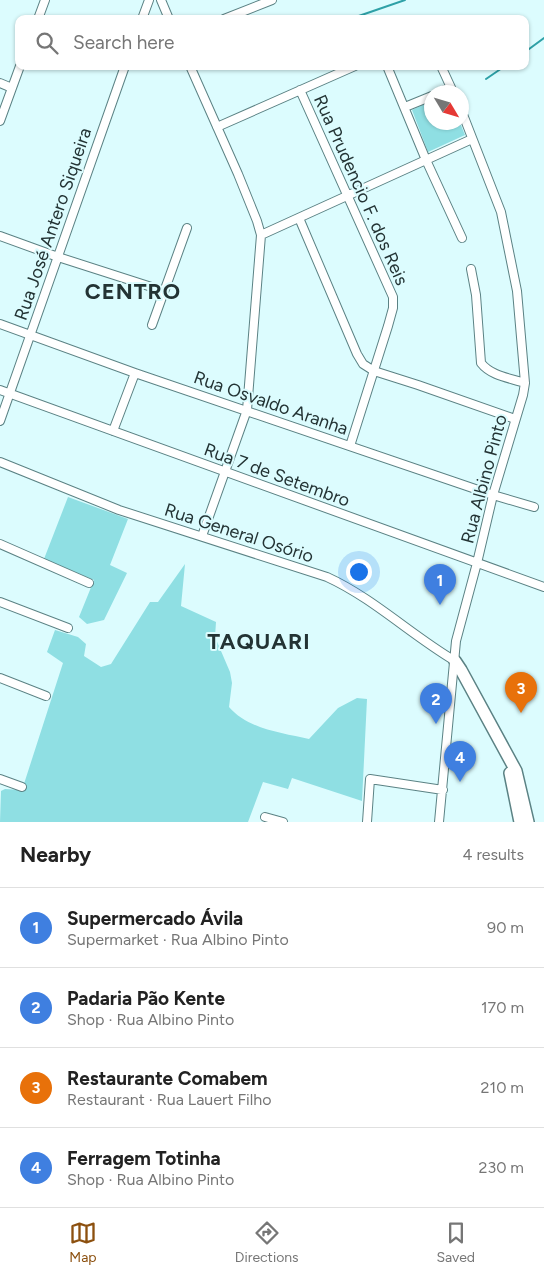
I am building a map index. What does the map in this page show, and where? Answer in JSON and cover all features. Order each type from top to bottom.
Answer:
[{"type":"main road","points":[[455,661],[516,771],[528,822]]},
{"type":"main road","points":[[506,752],[520,822]]},
{"type":"street","points":[[39,15],[45,0]]},
{"type":"street","points":[[143,15],[149,0]]},
{"type":"street","points":[[161,0],[167,15]]},
{"type":"street","points":[[234,15],[272,0]]},
{"type":"street","points":[[0,121],[19,70]]},
{"type":"street","name":"Rua José Antero Siqueira","points":[[0,421],[124,70]]},
{"type":"street","points":[[192,70],[257,221],[261,235],[247,410],[202,536]]},
{"type":"street","points":[[217,127],[346,70]]},
{"type":"street","points":[[389,70],[426,160],[462,238]]},
{"type":"street","points":[[442,70],[450,85]]},
{"type":"street","points":[[0,83],[12,88]]},
{"type":"street","name":"Rua Prudencio F. dos Reis","points":[[300,90],[349,195],[393,297],[391,317],[350,446]]},
{"type":"street","points":[[405,107],[424,99]]},
{"type":"street","name":"Rua Albino Pinto","points":[[439,822],[456,641],[477,563],[492,495],[525,383],[517,291],[501,212],[469,130]]},
{"type":"street","points":[[261,235],[472,139]]},
{"type":"street","points":[[299,218],[363,364],[374,371],[418,384],[515,419]]},
{"type":"street","points":[[152,325],[187,228]]},
{"type":"street","points":[[0,236],[164,291]]},
{"type":"street","points":[[471,269],[476,295],[481,363],[487,370],[525,383]]},
{"type":"street","name":"Rua Osvaldo Aranha","points":[[0,324],[135,373],[492,495],[534,507]]},
{"type":"street","points":[[113,431],[135,373]]},
{"type":"street","name":"Rua 7 de Setembro","points":[[0,390],[544,587]]},
{"type":"street","name":"Rua General Osório","points":[[0,462],[119,510],[327,577],[343,584],[455,661]]},
{"type":"street","points":[[0,544],[89,583]]},
{"type":"street","points":[[0,602],[68,628]]},
{"type":"street","points":[[0,678],[46,696]]},
{"type":"street","points":[[0,779],[22,787]]},
{"type":"street","points":[[367,822],[370,779],[443,790]]},
{"type":"street","points":[[265,817],[283,822]]},
{"type":"shaded area","points":[[424,104],[424,130],[463,130],[465,135],[428,152],[412,110]]},
{"type":"shaded area","points":[[68,497],[128,519],[110,565],[127,573],[104,620],[87,624],[79,617],[94,580],[44,559]]},
{"type":"shaded area","points":[[185,564],[181,606],[216,622],[215,637],[230,672],[232,683],[229,707],[237,714],[266,729],[309,739],[338,708],[357,698],[367,699],[362,801],[292,778],[288,789],[263,782],[248,822],[0,822],[1,791],[5,789],[22,790],[63,663],[47,652],[55,630],[78,637],[86,644],[84,656],[101,667],[111,664],[150,602],[158,602]]},
{"type":"waterway","points":[[362,15],[405,0]]},
{"type":"waterway","points":[[529,49],[544,38]]},
{"type":"waterway","points":[[486,79],[499,70]]},
{"type":"place","name":"Supermercado Ávila","points":[[440,605]]},
{"type":"place","name":"Restaurante Comabem","points":[[521,713]]},
{"type":"place","name":"Padaria Pão Kente","points":[[436,724]]},
{"type":"place","name":"Ferragem Totinha","points":[[460,782]]},
{"type":"district","name":"CENTRO","points":[[133,291]]},
{"type":"district","name":"TAQUARI","points":[[259,641]]}]
